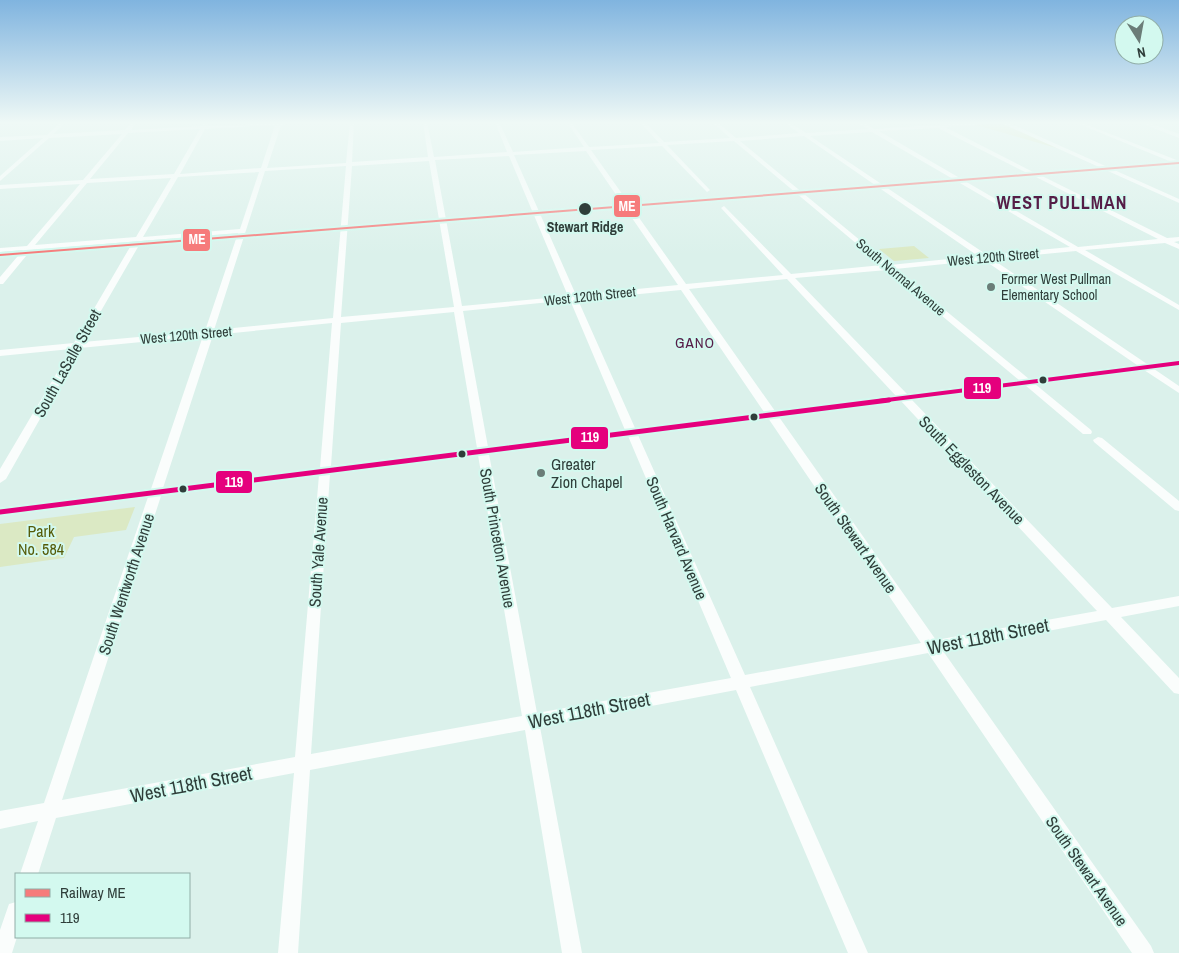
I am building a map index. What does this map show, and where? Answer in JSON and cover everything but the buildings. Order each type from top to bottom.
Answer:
[{"type":"street","points":[[0,179],[14,166]]},
{"type":"street","points":[[0,282],[97,166]]},
{"type":"street","name":"South LaSalle Street","points":[[0,480],[181,166]]},
{"type":"street","name":"South Wentworth Avenue","points":[[29,873],[265,166]]},
{"type":"street","points":[[0,187],[314,166]]},
{"type":"street","name":"South Yale Avenue","points":[[288,953],[349,166]]},
{"type":"street","name":"South Princeton Avenue","points":[[432,166],[572,953]]},
{"type":"street","name":"South Harvard Avenue","points":[[516,166],[858,953]]},
{"type":"street","name":"South Stewart Avenue","points":[[600,166],[1144,953]]},
{"type":"street","points":[[684,166],[707,190]]},
{"type":"street","name":"South Normal Avenue","points":[[768,166],[1087,432]]},
{"type":"street","points":[[850,166],[1179,390]]},
{"type":"street","points":[[936,166],[1179,308]]},
{"type":"street","points":[[1018,166],[1031,173]]},
{"type":"street","points":[[1102,166],[1179,200]]},
{"type":"street","points":[[1038,176],[1179,247]]},
{"type":"street","name":"South Eggleston Avenue","points":[[724,208],[1179,688]]},
{"type":"street","points":[[0,250],[242,235]]},
{"type":"street","name":"West 120th Street","points":[[0,353],[1179,239]]},
{"type":"street","points":[[0,258],[136,243]]},
{"type":"street","points":[[0,512],[1179,363]]},
{"type":"street","points":[[1098,440],[1179,507]]},
{"type":"street","name":"West 118th Street","points":[[0,820],[1179,601]]},
{"type":"street","points":[[2,953],[15,914]]},
{"type":"green space","points":[[914,246],[929,258],[894,261],[879,249]]},
{"type":"green space","name":"Park No. 584","points":[[135,507],[126,530],[74,537],[64,558],[0,567],[0,524]]},
{"type":"rail line","name":"ME","points":[[0,255],[1134,166]]},
{"type":"transit line","name":"119","points":[[0,512],[1179,363]]},
{"type":"place","name":"Stewart Ridge","points":[[585,209]]},
{"type":"place","name":"Former West Pullman Elementary School","points":[[991,287]]},
{"type":"place","name":"Greater Zion Chapel","points":[[541,473]]},
{"type":"district","name":"WEST PULLMAN","points":[[1062,203]]},
{"type":"district","name":"GANO","points":[[695,343]]}]
